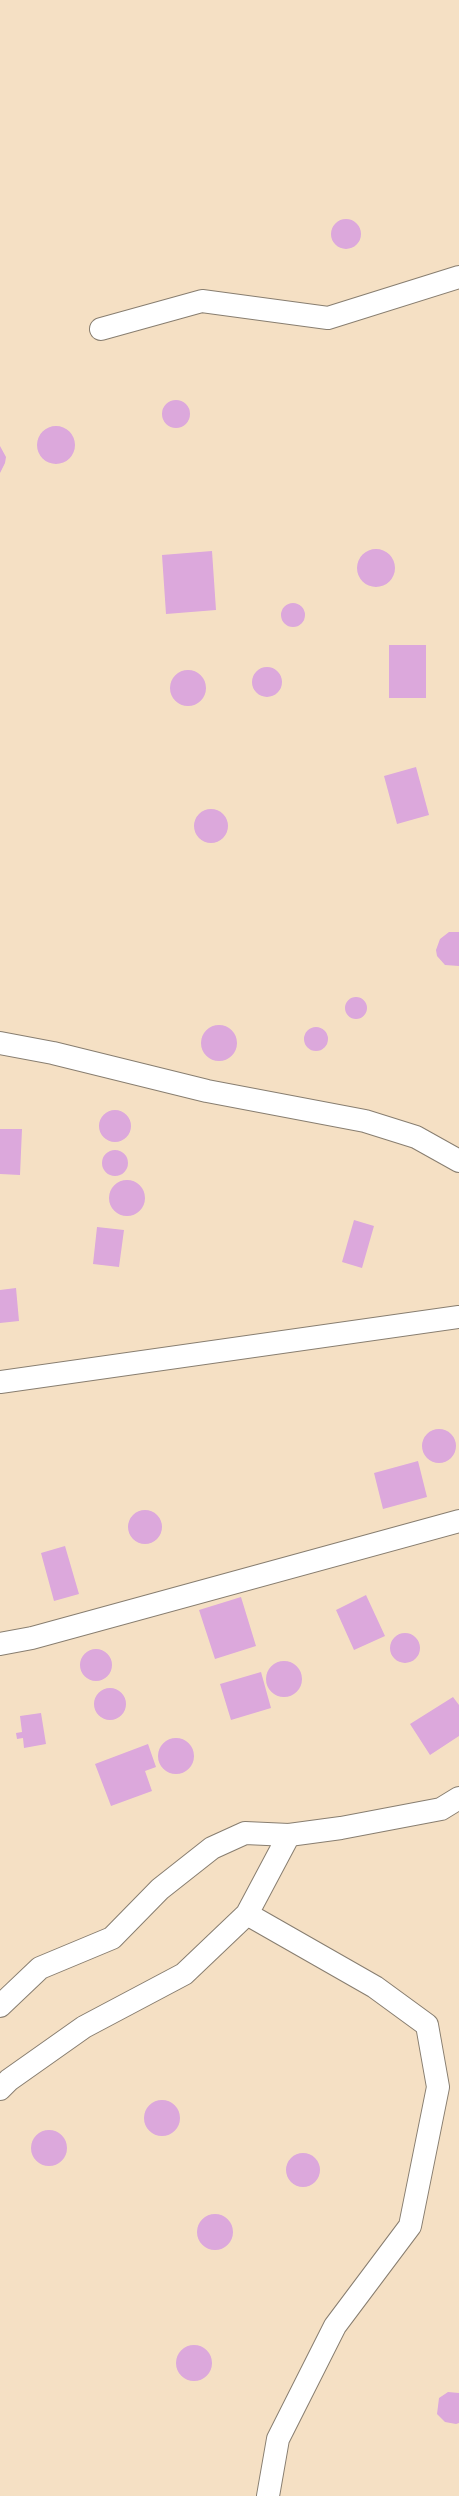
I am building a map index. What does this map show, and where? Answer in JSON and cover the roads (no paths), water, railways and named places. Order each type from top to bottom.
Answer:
[{"type":"street","points":[[101,329],[202,301],[328,318],[459,277]]},
{"type":"street","points":[[0,1043],[53,1053],[207,1091],[365,1121],[416,1137],[459,1160]]},
{"type":"street","points":[[0,1382],[459,1317]]},
{"type":"street","points":[[0,1644],[32,1638],[459,1521]]},
{"type":"street","points":[[0,2006],[40,1968],[112,1938],[160,1889],[212,1848],[245,1833],[289,1835],[342,1828],[441,1809],[459,1798]]},
{"type":"street","points":[[0,2089],[9,2080],[84,2027],[184,1974],[247,1914],[289,1835]]},
{"type":"street","points":[[247,1914],[375,1987],[427,2025],[438,2087],[410,2226],[335,2326],[278,2439],[268,2496]]}]
